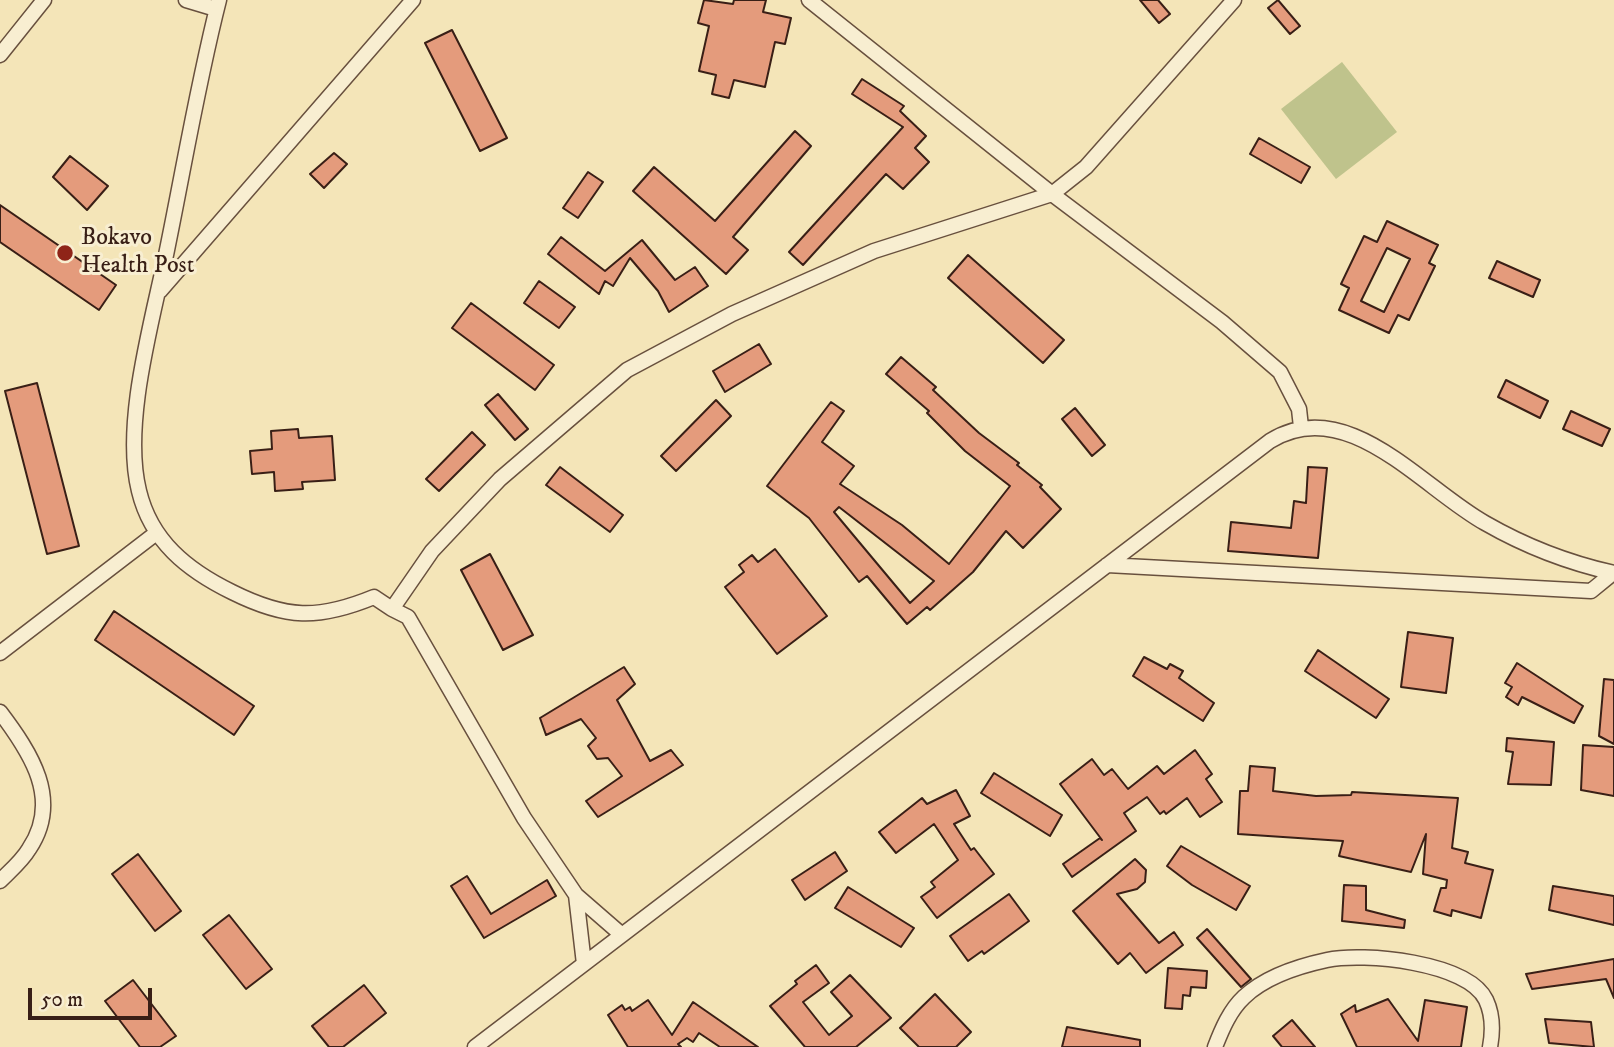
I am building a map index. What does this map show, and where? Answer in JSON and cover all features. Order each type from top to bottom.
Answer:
[{"type":"street","points":[[0,55],[44,0]]},
{"type":"street","points":[[186,0],[218,4],[159,292],[133,439],[139,491],[155,534],[168,549],[218,585],[275,611],[318,614],[348,608],[374,597],[408,617],[524,818],[576,895],[622,935]]},
{"type":"street","points":[[159,292],[413,0]]},
{"type":"street","points":[[809,0],[1052,194],[1222,322],[1280,372],[1299,410],[1301,427]]},
{"type":"street","points":[[392,609],[432,551],[500,479],[627,370],[733,314],[874,251],[1052,194],[1086,167],[1234,0]]},
{"type":"street","points":[[475,1047],[1270,441],[1301,427],[1322,427],[1355,436],[1379,449],[1483,522],[1558,556],[1613,573]]},
{"type":"street","points":[[0,653],[155,534]]},
{"type":"street","points":[[1107,565],[1591,591],[1613,573]]},
{"type":"street","points":[[0,712],[32,756],[41,782],[44,809],[40,829],[29,850],[0,881]]},
{"type":"street","points":[[576,895],[584,964]]},
{"type":"street","points":[[1215,1047],[1226,1020],[1245,996],[1283,973],[1329,959],[1388,959],[1435,968],[1461,977],[1485,998],[1494,1030],[1490,1047]]},
{"type":"green space","points":[[1342,62],[1397,132],[1336,179],[1281,109]]},
{"type":"building","points":[[704,0],[733,4],[734,0],[766,0],[763,12],[791,18],[785,44],[775,42],[765,87],[734,80],[729,98],[712,94],[716,75],[699,71],[709,26],[698,23]]},
{"type":"building","points":[[1140,0],[1158,0],[1170,14],[1159,23]]},
{"type":"building","points":[[1278,0],[1300,26],[1290,34],[1268,8]]},
{"type":"building","points":[[452,30],[507,138],[480,151],[425,43]]},
{"type":"building","points":[[862,79],[904,106],[900,111],[926,136],[915,148],[929,162],[903,189],[886,174],[803,265],[789,252],[903,127],[852,94]]},
{"type":"building","points":[[795,131],[811,146],[733,237],[748,250],[726,274],[633,191],[654,167],[715,221]]},
{"type":"building","points":[[1259,138],[1310,167],[1301,183],[1250,154]]},
{"type":"building","points":[[334,153],[347,164],[324,188],[310,174]]},
{"type":"building","points":[[70,156],[108,186],[87,210],[53,177]]},
{"type":"building","points":[[588,172],[603,182],[578,218],[563,208]]},
{"type":"building","points":[[0,205],[116,285],[99,310],[0,242]]},
{"type":"building","points":[[1387,221],[1438,245],[1429,263],[1435,266],[1409,320],[1398,315],[1389,333],[1339,310],[1349,288],[1341,284],[1364,236],[1377,242]],"holes":[[[1387,248],[1410,259],[1384,312],[1361,301]]]},
{"type":"building","points":[[561,237],[605,271],[642,240],[675,280],[695,267],[708,286],[669,312],[658,291],[630,258],[613,286],[605,281],[599,294],[548,254]]},
{"type":"building","points":[[968,255],[1064,340],[1043,363],[948,278]]},
{"type":"building","points":[[1497,261],[1540,280],[1533,297],[1489,278]]},
{"type":"building","points":[[539,281],[575,307],[559,328],[524,303]]},
{"type":"building","points":[[471,303],[554,365],[535,390],[452,328]]},
{"type":"building","points":[[759,344],[771,364],[725,392],[713,371]]},
{"type":"building","points":[[901,357],[936,387],[933,390],[979,433],[1019,463],[1017,465],[1042,485],[1040,487],[1061,509],[1023,548],[1006,531],[973,572],[930,610],[927,607],[907,624],[867,576],[859,582],[809,518],[767,486],[831,402],[844,411],[822,442],[854,466],[840,484],[902,525],[949,564],[1010,486],[965,451],[927,413],[929,411],[886,374]],"holes":[[[839,507],[934,581],[910,603],[834,512]]]},
{"type":"building","points":[[1506,380],[1548,401],[1540,418],[1498,397]]},
{"type":"building","points":[[37,383],[79,546],[47,554],[5,391]]},
{"type":"building","points":[[498,394],[528,429],[515,440],[485,405]]},
{"type":"building","points":[[716,400],[731,416],[676,471],[661,456]]},
{"type":"building","points":[[1075,408],[1105,445],[1092,456],[1062,419]]},
{"type":"building","points":[[1571,411],[1610,429],[1602,446],[1563,429]]},
{"type":"building","points":[[298,429],[299,438],[332,436],[335,480],[302,482],[303,489],[275,491],[274,472],[252,474],[250,451],[272,449],[271,431]]},
{"type":"building","points":[[472,432],[485,445],[439,491],[426,479]]},
{"type":"building","points":[[560,467],[623,515],[610,532],[546,485]]},
{"type":"building","points":[[1308,467],[1327,468],[1318,558],[1228,551],[1231,522],[1291,528],[1294,501],[1306,503]]},
{"type":"building","points":[[775,549],[827,616],[777,654],[725,587],[744,572],[739,565],[752,555],[758,562]]},
{"type":"building","points":[[490,554],[533,635],[503,650],[461,570]]},
{"type":"building","points":[[114,611],[254,706],[234,735],[95,640]]},
{"type":"building","points":[[1408,632],[1453,638],[1446,693],[1401,687]]},
{"type":"building","points":[[1318,650],[1389,699],[1376,718],[1305,671]]},
{"type":"building","points":[[1144,657],[1167,669],[1170,664],[1183,671],[1179,678],[1214,703],[1203,721],[1133,676]]},
{"type":"building","points":[[1517,663],[1583,706],[1574,723],[1522,697],[1518,705],[1506,697],[1512,687],[1505,683]]},
{"type":"building","points":[[624,667],[635,684],[617,700],[650,761],[671,750],[683,765],[598,817],[586,801],[622,776],[608,758],[597,759],[588,746],[596,738],[581,719],[546,735],[540,718]]},
{"type":"building","points":[[1604,679],[1614,680],[1614,744],[1599,736]]},
{"type":"building","points":[[1507,738],[1554,742],[1551,785],[1508,784],[1513,752],[1506,751]]},
{"type":"building","points":[[1583,745],[1614,747],[1614,796],[1581,790]]},
{"type":"building","points":[[1195,750],[1212,774],[1206,779],[1222,802],[1200,817],[1187,798],[1166,814],[1164,811],[1160,814],[1147,797],[1124,813],[1136,831],[1072,877],[1063,864],[1100,838],[1102,840],[1060,784],[1092,759],[1104,775],[1112,769],[1128,789],[1157,766],[1164,774]]},
{"type":"building","points":[[1250,766],[1275,768],[1273,791],[1316,796],[1351,795],[1352,792],[1458,798],[1452,848],[1468,852],[1465,863],[1493,870],[1481,918],[1452,910],[1451,916],[1434,911],[1441,888],[1446,888],[1447,880],[1423,874],[1426,834],[1411,872],[1339,856],[1343,841],[1238,834],[1240,791],[1248,791]]},
{"type":"building","points":[[994,773],[1062,815],[1050,836],[981,793]]},
{"type":"building","points":[[956,790],[970,816],[954,824],[971,850],[974,848],[994,874],[937,918],[921,897],[935,887],[931,882],[958,860],[934,824],[896,853],[879,832],[922,798],[927,804]]},
{"type":"building","points":[[1181,846],[1250,886],[1236,910],[1192,885],[1167,866]]},
{"type":"building","points":[[835,852],[847,871],[805,900],[792,880]]},
{"type":"building","points":[[138,854],[181,911],[155,931],[112,874]]},
{"type":"building","points":[[1135,859],[1146,870],[1145,882],[1137,889],[1117,894],[1159,943],[1174,932],[1183,945],[1146,973],[1130,953],[1118,964],[1073,911]]},
{"type":"building","points":[[467,876],[491,914],[547,880],[556,896],[484,938],[451,886]]},
{"type":"building","points":[[1344,885],[1366,886],[1366,910],[1405,920],[1404,928],[1342,921]]},
{"type":"building","points":[[1553,886],[1614,896],[1614,925],[1549,910]]},
{"type":"building","points":[[848,887],[914,928],[901,947],[835,908]]},
{"type":"building","points":[[1009,894],[1029,921],[984,954],[982,951],[968,961],[950,936]]},
{"type":"building","points":[[229,915],[272,969],[246,989],[203,935]]},
{"type":"building","points":[[1207,929],[1251,979],[1241,987],[1197,938]]},
{"type":"building","points":[[1614,959],[1614,998],[1606,979],[1532,989],[1526,974]]},
{"type":"building","points":[[816,965],[829,983],[803,1002],[829,1035],[852,1016],[831,992],[850,975],[891,1018],[856,1047],[805,1047],[770,1006]]},
{"type":"building","points":[[1168,968],[1207,971],[1206,988],[1191,987],[1190,996],[1183,995],[1182,1009],[1165,1008]]},
{"type":"building","points":[[133,980],[176,1036],[160,1047],[140,1047],[105,1001]]},
{"type":"building","points":[[364,985],[386,1013],[343,1047],[329,1047],[312,1026]]},
{"type":"building","points":[[935,994],[971,1032],[956,1047],[919,1047],[900,1028]]},
{"type":"building","points":[[1388,999],[1418,1041],[1425,1000],[1467,1007],[1461,1047],[1357,1047],[1341,1014],[1355,1005],[1356,1012]]},
{"type":"building","points":[[648,1000],[672,1035],[693,1002],[758,1047],[720,1047],[699,1033],[693,1042],[687,1038],[678,1044],[681,1047],[628,1047],[608,1015],[622,1005],[625,1010],[630,1007],[632,1011]]},
{"type":"building","points":[[1545,1019],[1591,1022],[1594,1047],[1549,1043]]},
{"type":"building","points":[[1292,1020],[1315,1047],[1282,1047],[1273,1036]]},
{"type":"building","points":[[1067,1027],[1140,1040],[1140,1047],[1062,1047]]},
{"type":"place","name":"Bokavo Health Post","points":[[65,253]]}]
